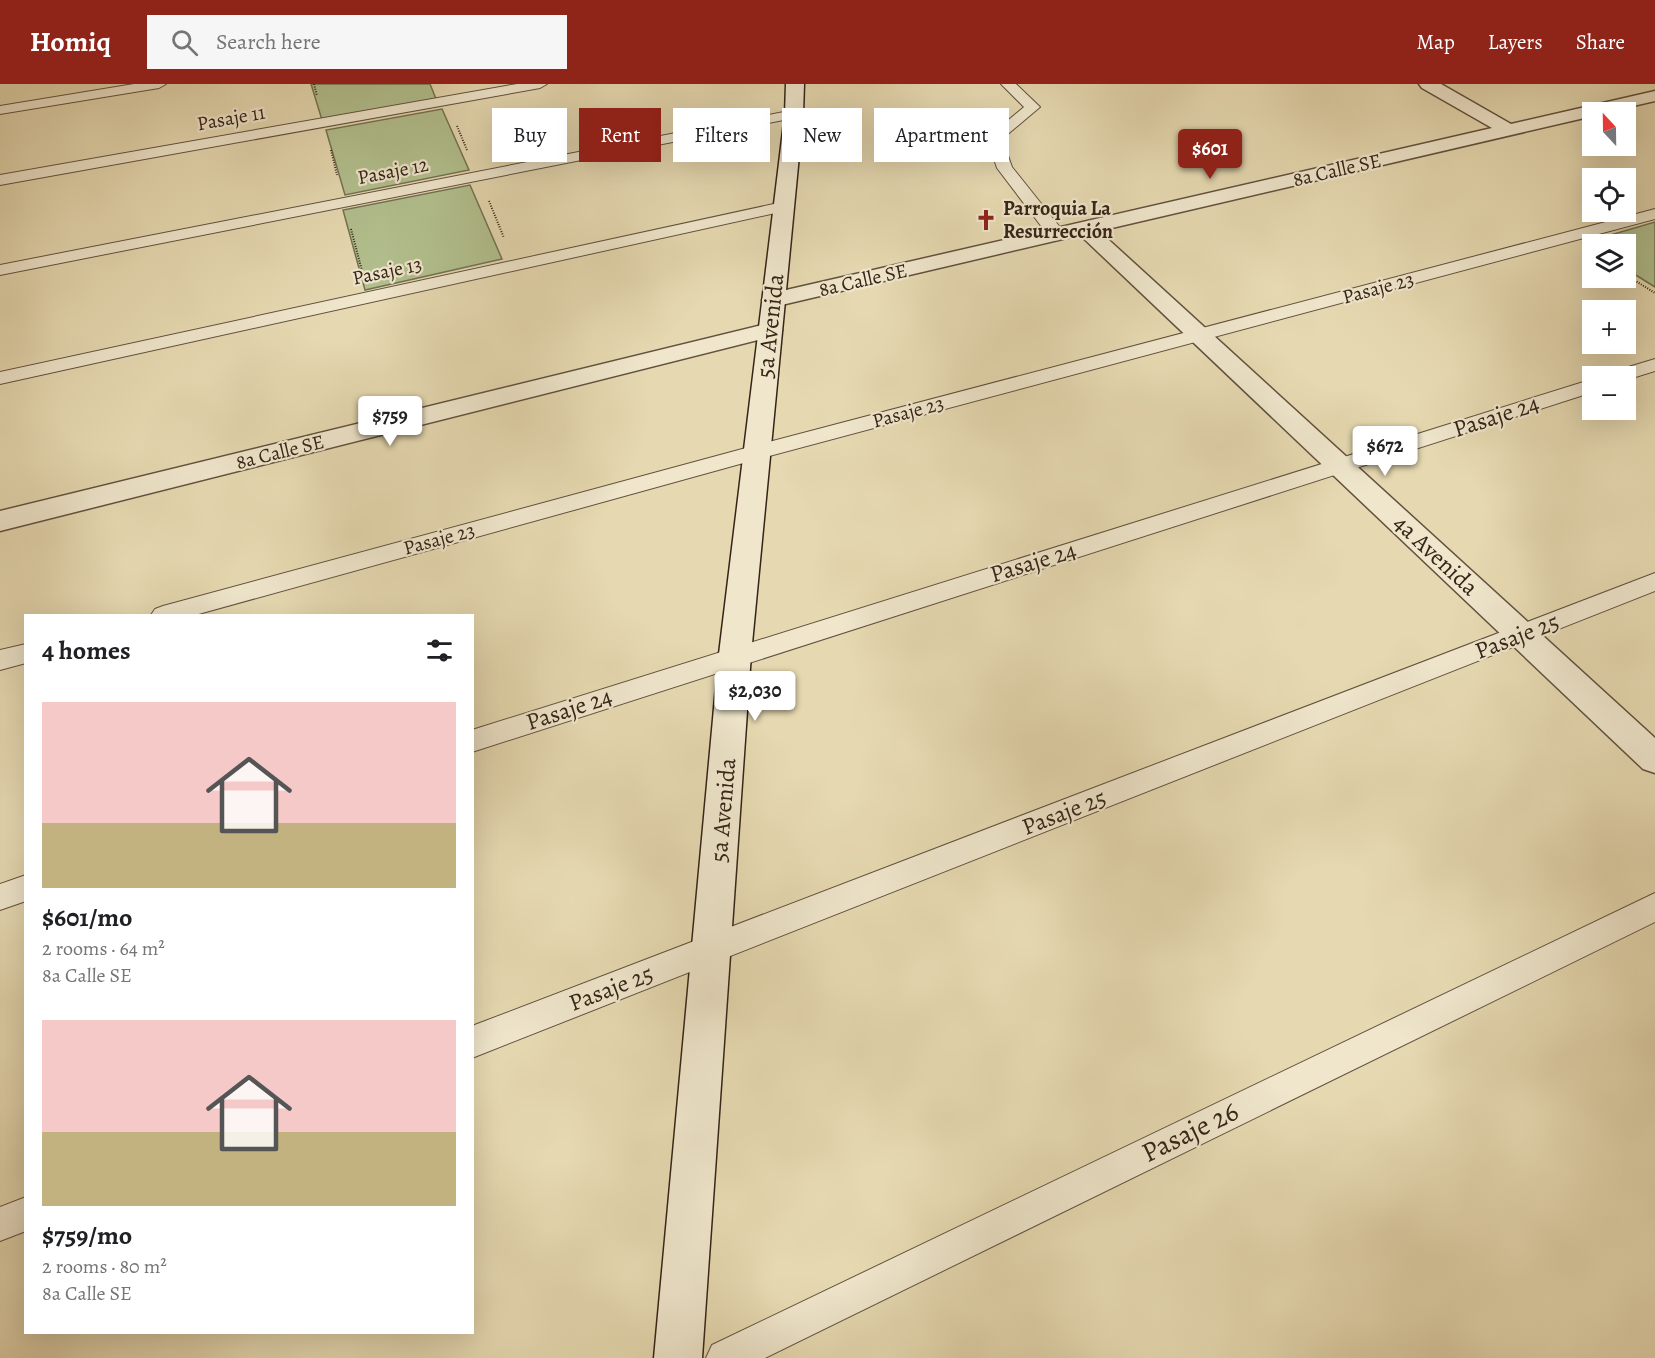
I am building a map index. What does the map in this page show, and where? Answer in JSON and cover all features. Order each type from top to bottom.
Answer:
[{"type":"street","points":[[1428,84],[1509,130]]},
{"type":"street","name":"8a Calle SE","points":[[0,521],[772,315],[1057,235],[1655,96]]},
{"type":"street","name":"5a Avenida","points":[[678,1358],[735,654],[795,99]]},
{"type":"street","name":"4a Avenida","points":[[1085,229],[1655,759]]},
{"type":"lane","points":[[0,110],[159,84]]},
{"type":"lane","name":"Pasaje 11","points":[[0,180],[540,84]]},
{"type":"lane","points":[[1008,84],[1033,107],[994,138],[1005,168],[1057,235]]},
{"type":"lane","name":"Pasaje 12","points":[[0,270],[795,99]]},
{"type":"lane","name":"Pasaje 13","points":[[0,378],[783,207]]},
{"type":"lane","name":"Pasaje 23","points":[[167,614],[757,452],[1655,214]]},
{"type":"lane","points":[[1636,371],[1655,365]]},
{"type":"lane","name":"Pasaje 24","points":[[474,740],[735,654],[1341,467],[1582,389]]},
{"type":"lane","name":"Pasaje 25","points":[[474,1041],[1655,582]]},
{"type":"lane","points":[[0,660],[24,654]]},
{"type":"lane","points":[[0,897],[24,889]]},
{"type":"lane","name":"Pasaje 26","points":[[725,1358],[1655,907]]},
{"type":"lane","points":[[0,1224],[24,1215]]},
{"type":"path","points":[[1636,281],[1655,293]]},
{"type":"green space","points":[[311,84],[430,84],[436,99],[322,120]]},
{"type":"green space","points":[[442,109],[469,170],[345,195],[326,130]]},
{"type":"green space","points":[[470,185],[502,259],[365,290],[343,210]]},
{"type":"green space","points":[[1655,222],[1655,287],[1636,275],[1636,234],[1614,234]]},
{"type":"place","name":"Parroquia La Resurrección","points":[[986,220]]}]
